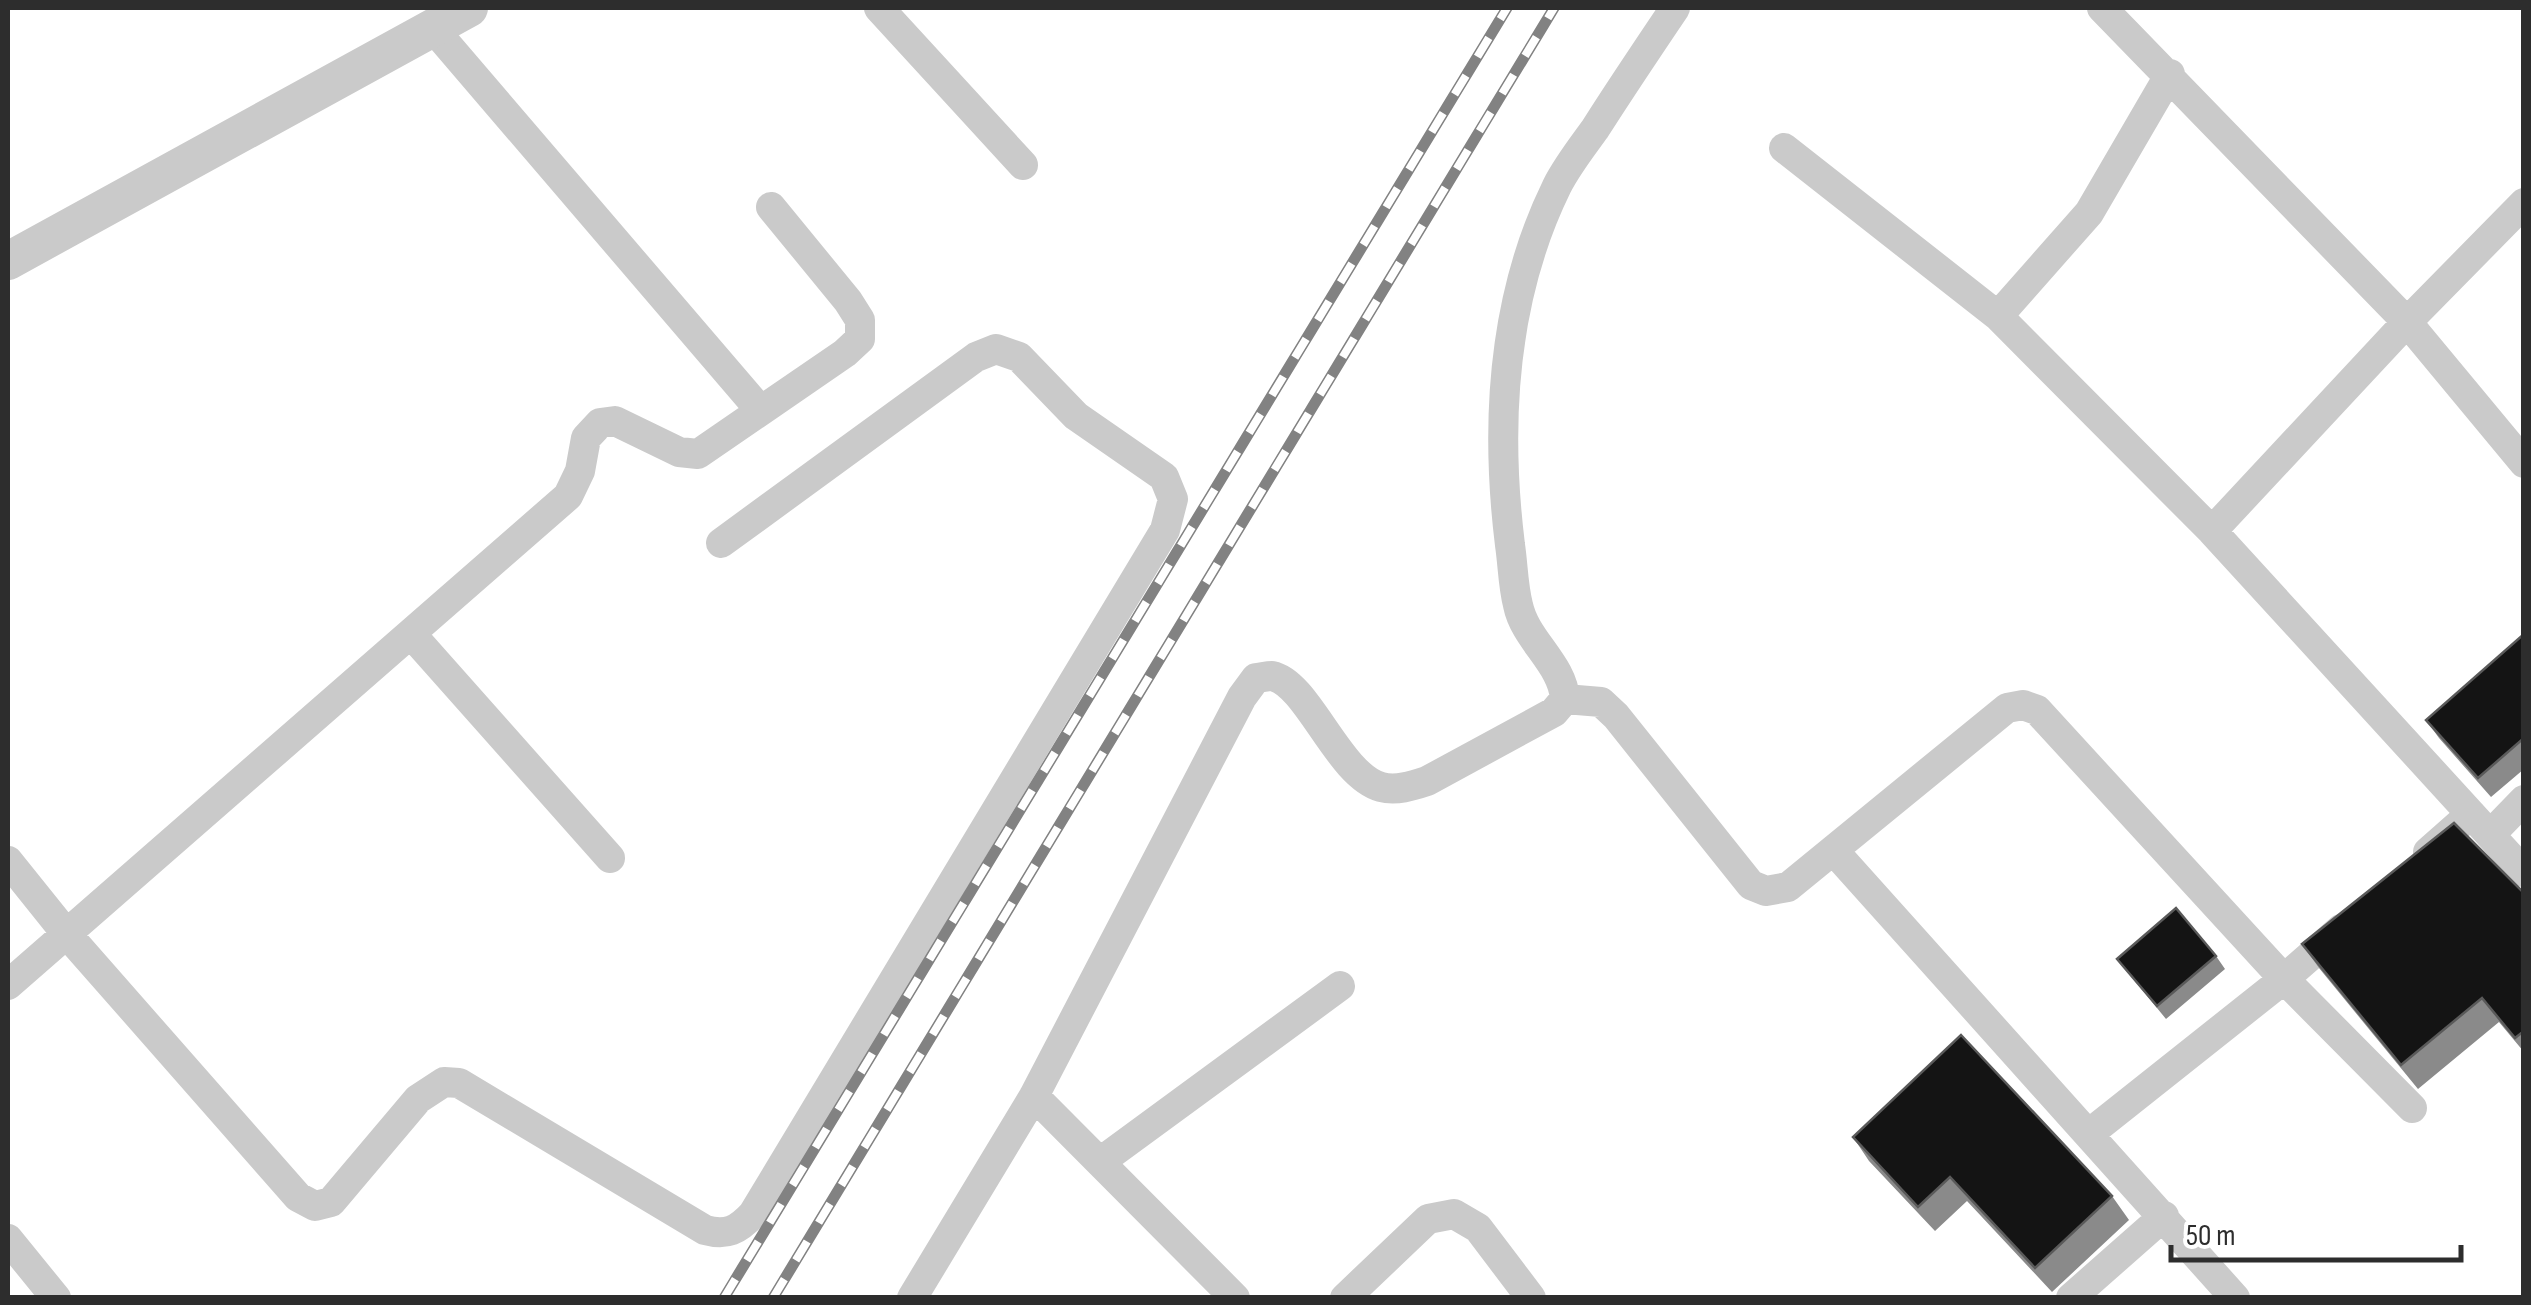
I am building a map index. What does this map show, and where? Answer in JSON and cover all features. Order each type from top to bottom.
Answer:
[{"type":"street","points":[[8,261],[469,8]]},
{"type":"street","points":[[879,8],[1022,165]]},
{"type":"street","points":[[912,1298],[1034,1096],[1242,696],[1256,678],[1272,676],[1289,686],[1348,762],[1365,779],[1381,787],[1405,788],[1427,781],[1554,712],[1565,700],[1564,685],[1518,606],[1507,521],[1504,408],[1518,289],[1558,184],[1675,8]]},
{"type":"street","points":[[2102,8],[2408,322],[2524,463]]},
{"type":"street","points":[[432,27],[760,410]]},
{"type":"street","points":[[1998,316],[2089,213],[2170,74]]},
{"type":"street","points":[[1784,148],[1998,316],[2212,531],[2524,872]]},
{"type":"street","points":[[2212,531],[2524,202]]},
{"type":"street","points":[[8,986],[65,932],[568,496],[580,471],[586,438],[600,423],[615,422],[679,452],[698,454],[845,354],[860,338],[860,320],[771,207]]},
{"type":"street","points":[[8,860],[65,932],[298,1197],[315,1206],[331,1202],[418,1099],[444,1082],[459,1083],[705,1230],[720,1234],[738,1230],[754,1214],[1165,530],[1173,499],[1164,477],[1076,416],[1019,357],[996,349],[976,358],[721,543]]},
{"type":"street","points":[[412,634],[610,858]]},
{"type":"street","points":[[1565,700],[1601,702],[1616,716],[1752,885],[1766,891],[1788,887],[2008,708],[2023,705],[2037,710],[2284,980],[2412,1108]]},
{"type":"street","points":[[2413,865],[2524,800]]},
{"type":"street","points":[[1834,850],[2235,1298]]},
{"type":"street","points":[[2090,1133],[2284,980],[2356,916]]},
{"type":"street","points":[[1100,1162],[1340,986]]},
{"type":"street","points":[[1034,1096],[1236,1298]]},
{"type":"street","points":[[1345,1298],[1428,1219],[1454,1214],[1478,1228],[1531,1298]]},
{"type":"street","points":[[2071,1298],[2164,1216]]},
{"type":"street","points":[[8,1239],[56,1298]]},
{"type":"building","points":[[2524,634],[2524,738],[2478,778],[2426,720]]},
{"type":"building","points":[[2454,823],[2524,893],[2524,1031],[2515,1038],[2482,998],[2401,1065],[2302,944]]},
{"type":"building","points":[[2176,908],[2216,956],[2157,1006],[2117,959]]},
{"type":"building","points":[[1961,1035],[2112,1196],[2035,1268],[1950,1177],[1918,1207],[1853,1137]]},
{"type":"railway","points":[[724,1298],[1507,8]]},
{"type":"railway","points":[[773,1298],[1554,8]]}]
